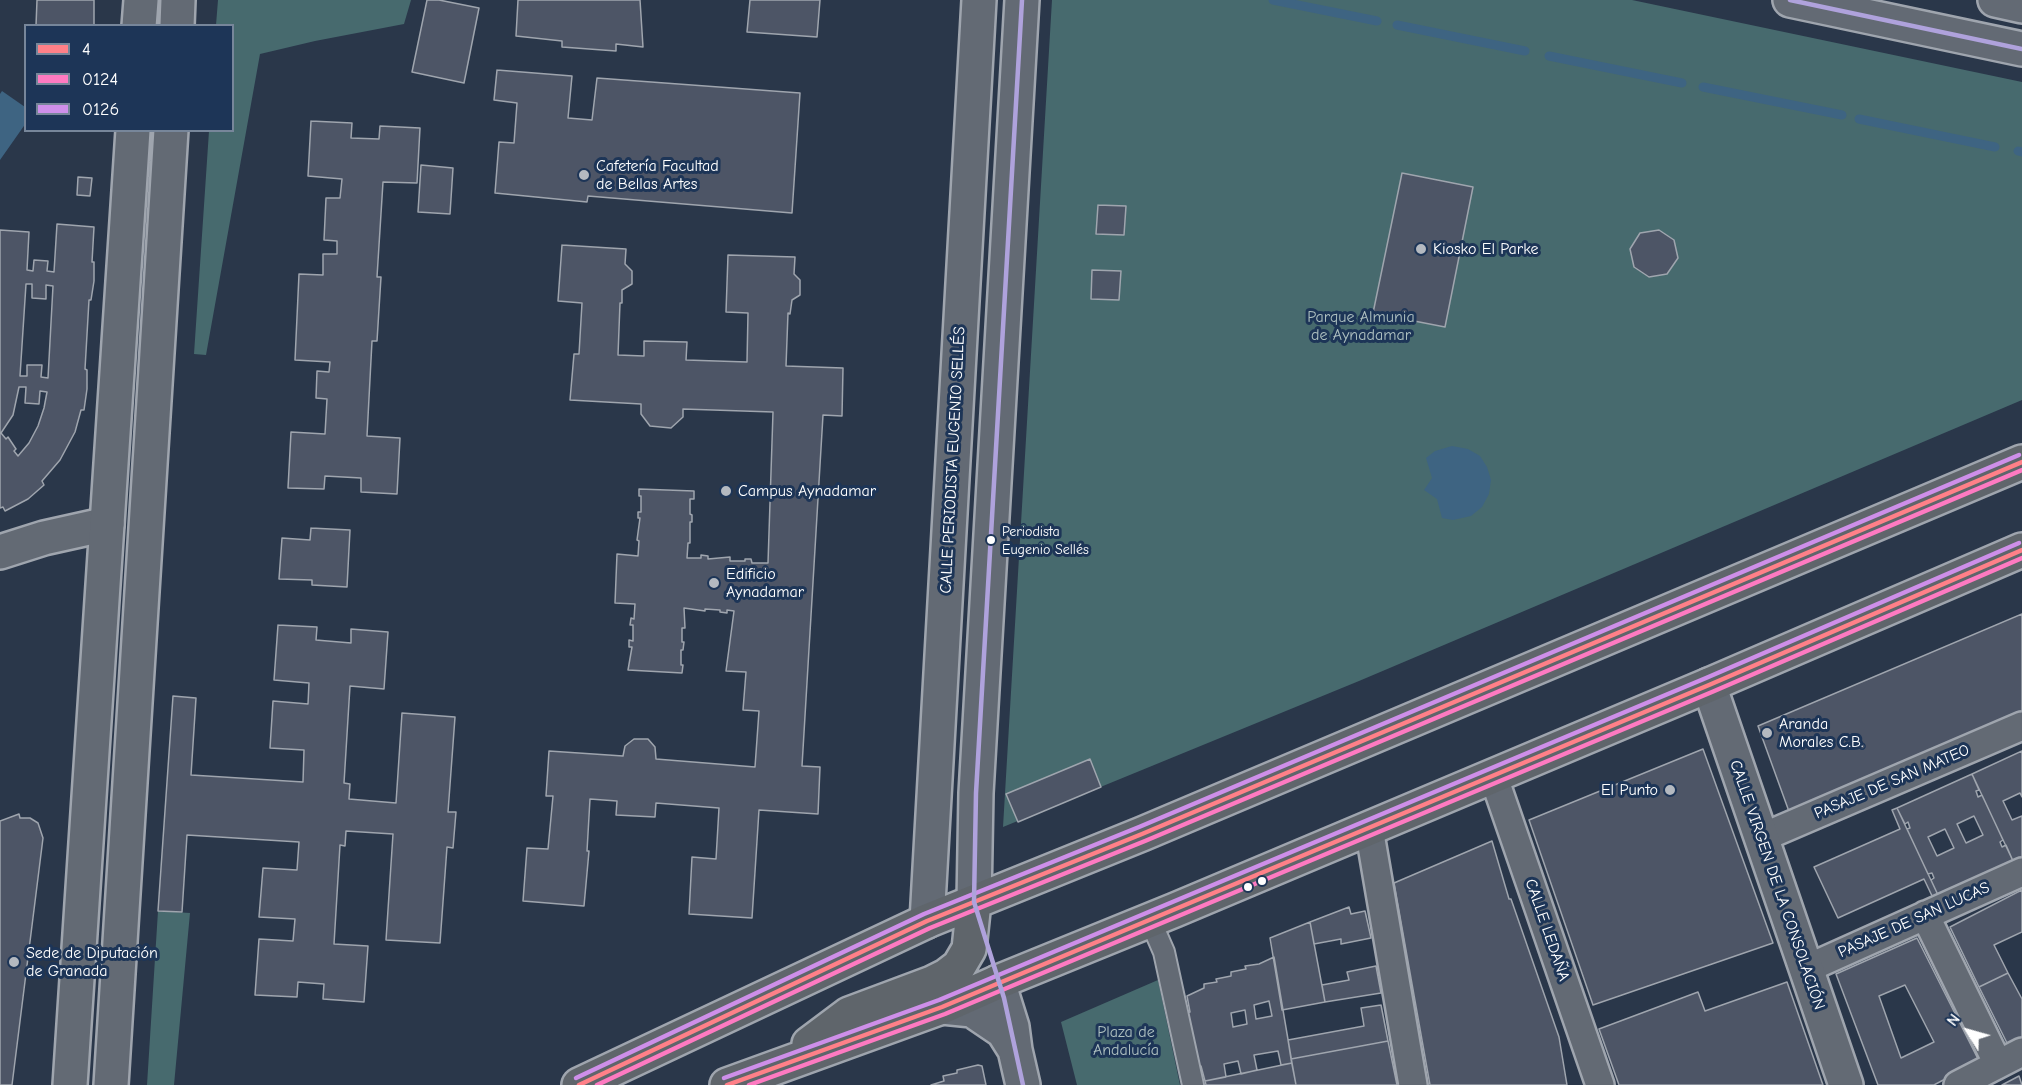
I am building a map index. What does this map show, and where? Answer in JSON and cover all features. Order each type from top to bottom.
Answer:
[{"type":"main road","points":[[139,24],[141,0]]},
{"type":"main road","points":[[177,24],[178,0]]},
{"type":"main road","name":"CALLE PERIODISTA EUGENIO SELLÉS","points":[[927,921],[979,0]]},
{"type":"main road","points":[[782,1065],[849,1014],[946,976],[959,966],[969,948],[974,902],[976,782],[1022,0]]},
{"type":"main road","points":[[1790,0],[2022,49]]},
{"type":"main road","points":[[1995,0],[2022,6]]},
{"type":"main road","points":[[70,1085],[133,132]]},
{"type":"main road","points":[[111,1085],[171,132]]},
{"type":"main road","points":[[579,1085],[927,921],[1142,834],[2022,462]]},
{"type":"main road","points":[[0,552],[44,538],[107,524],[146,525]]},
{"type":"main road","points":[[727,1085],[942,1007],[1709,685],[2022,550]]},
{"type":"main road","name":"CALLE VIRGEN DE LA CONSOLACIÓN","points":[[1709,685],[1846,1085]]},
{"type":"main road","points":[[974,902],[1012,1027],[1023,1085]]},
{"type":"main road","points":[[942,1007],[972,1010],[1003,1031],[1015,1050]]},
{"type":"street","name":"PASAJE DE SAN MATEO","points":[[1761,838],[2022,726]]},
{"type":"street","name":"CALLE LEDAÑA","points":[[1493,775],[1600,1085]]},
{"type":"street","points":[[1369,828],[1413,1085]]},
{"type":"street","name":"PASAJE DE SAN LUCAS","points":[[1806,969],[2022,872]]},
{"type":"street","points":[[1925,915],[1998,1064]]},
{"type":"street","points":[[1150,920],[1164,952],[1193,1085]]},
{"type":"street","points":[[1958,1085],[2022,1052]]},
{"type":"green space","points":[[218,0],[411,0],[404,24],[260,54],[206,355],[194,354],[209,132],[234,132],[234,24],[216,24]]},
{"type":"green space","name":"Parque Almunia de Aynadamar","points":[[1052,0],[1632,0],[2022,82],[2022,400],[1359,681],[1003,827]]},
{"type":"green space","points":[[158,911],[190,913],[174,1085],[147,1085]]},
{"type":"green space","name":"Plaza de Andalucía","points":[[1158,980],[1180,1085],[1077,1085],[1061,1022]]},
{"type":"water","points":[[2,91],[24,106],[24,126],[0,160],[0,94]]},
{"type":"water","points":[[1452,446],[1468,449],[1480,456],[1491,480],[1489,494],[1482,507],[1471,516],[1453,520],[1442,518],[1437,499],[1424,490],[1432,478],[1426,458],[1435,451]]},
{"type":"building","points":[[37,0],[94,0],[94,24],[36,24]]},
{"type":"building","points":[[427,0],[439,0],[479,8],[464,83],[412,72]]},
{"type":"building","points":[[518,0],[640,0],[643,47],[616,44],[616,51],[562,47],[562,41],[516,36]]},
{"type":"building","points":[[750,0],[820,0],[817,37],[747,32]]},
{"type":"building","points":[[497,70],[572,76],[568,118],[592,120],[597,78],[800,93],[792,213],[588,196],[587,202],[495,193],[499,142],[514,143],[517,103],[494,100]]},
{"type":"building","points":[[311,121],[352,123],[351,138],[379,139],[380,126],[420,128],[417,183],[383,182],[377,277],[381,277],[377,341],[372,341],[367,436],[400,438],[397,494],[361,492],[361,478],[325,476],[324,489],[288,488],[291,432],[325,434],[327,399],[316,398],[317,371],[329,372],[330,362],[295,360],[299,274],[323,275],[323,254],[337,254],[337,241],[324,240],[326,198],[340,198],[342,179],[308,176]]},
{"type":"building","points":[[421,165],[453,168],[450,214],[418,212]]},
{"type":"building","points":[[1402,173],[1473,187],[1445,327],[1373,313]]},
{"type":"building","points":[[78,177],[92,178],[90,196],[77,195]]},
{"type":"building","points":[[1098,205],[1126,206],[1124,235],[1096,234]]},
{"type":"building","points":[[57,224],[94,227],[92,262],[94,262],[94,281],[91,300],[89,300],[85,369],[87,370],[87,389],[84,410],[81,410],[75,432],[60,460],[42,481],[44,485],[28,499],[5,511],[3,507],[0,508],[0,230],[29,232],[27,270],[33,271],[34,260],[48,261],[47,271],[54,272]],"holes":[[[26,284],[32,284],[32,298],[46,299],[46,285],[53,286],[48,378],[41,377],[42,365],[27,365],[27,376],[20,376]],[[19,387],[26,387],[25,403],[39,404],[40,391],[47,392],[38,426],[29,443],[18,456],[8,437],[6,439],[1,433],[13,415]]]},
{"type":"building","points":[[1659,230],[1674,240],[1678,258],[1667,274],[1649,277],[1634,267],[1630,249],[1640,233]]},
{"type":"building","name":"Edificio Aynadamar","points":[[562,245],[626,249],[625,264],[632,271],[632,284],[622,290],[618,355],[644,356],[644,341],[687,342],[686,360],[747,362],[748,313],[726,312],[728,255],[795,257],[794,274],[800,280],[800,295],[792,300],[790,314],[788,313],[786,366],[843,368],[842,416],[823,415],[802,766],[820,767],[818,814],[759,810],[752,918],[689,914],[692,857],[716,859],[719,808],[656,803],[655,817],[616,815],[617,801],[590,799],[587,851],[589,851],[584,906],[523,901],[527,848],[548,849],[553,796],[546,796],[549,751],[623,756],[625,746],[634,739],[648,739],[655,747],[656,759],[755,767],[759,711],[743,710],[746,672],[726,671],[734,611],[727,610],[727,613],[720,612],[720,610],[705,609],[705,611],[684,608],[682,673],[628,670],[632,647],[629,647],[629,640],[633,641],[633,625],[630,625],[631,618],[634,619],[635,604],[615,603],[617,554],[638,556],[639,541],[637,540],[640,518],[638,518],[638,512],[641,512],[639,489],[694,491],[694,499],[690,499],[692,522],[690,522],[687,558],[701,558],[701,555],[708,556],[708,559],[730,557],[730,561],[751,559],[752,563],[768,563],[773,412],[683,409],[683,417],[671,428],[650,426],[641,414],[641,404],[570,400],[574,354],[579,354],[582,303],[558,301]]},
{"type":"building","points":[[1092,270],[1121,271],[1119,300],[1091,299]]},
{"type":"building","points":[[311,528],[350,530],[347,587],[312,585],[312,580],[279,579],[282,538],[310,540]]},
{"type":"building","points":[[2022,614],[2022,714],[1791,817],[1758,726]]},
{"type":"building","points":[[278,625],[317,627],[316,640],[351,643],[351,629],[388,632],[384,689],[350,686],[344,783],[350,784],[349,799],[396,803],[402,713],[455,717],[448,812],[456,812],[453,848],[447,847],[440,943],[386,940],[393,834],[346,831],[345,846],[340,845],[334,944],[368,946],[364,1002],[323,999],[324,984],[298,982],[297,997],[255,995],[259,939],[293,941],[295,919],[259,917],[263,868],[297,870],[299,842],[187,835],[182,912],[158,911],[173,696],[196,698],[191,775],[303,782],[304,750],[270,748],[273,701],[308,704],[309,683],[274,680]]},
{"type":"building","points":[[1703,749],[1773,943],[1593,1005],[1529,820]]},
{"type":"building","points":[[2022,751],[2022,797],[2020,793],[2003,801],[2012,820],[2022,816],[2022,857],[2013,861],[1972,774]]},
{"type":"building","points":[[1090,759],[1101,787],[1018,822],[1006,794]]},
{"type":"building","points":[[1972,774],[1979,790],[1976,791],[1978,797],[1982,795],[2003,840],[2000,842],[2002,847],[2006,845],[2013,861],[1938,895],[1931,880],[1934,878],[1932,873],[1928,874],[1907,829],[1910,828],[1908,822],[1905,824],[1897,808]],"holes":[[[1974,816],[1983,835],[1966,843],[1957,824]],[[1945,829],[1954,848],[1937,856],[1928,837]]]},
{"type":"building","points":[[1897,808],[1938,895],[1933,898],[1924,879],[1838,918],[1814,867],[1900,829],[1892,810]]},
{"type":"building","name":"Sede de Diputación de Granada","points":[[19,814],[20,818],[30,818],[38,823],[43,838],[12,1085],[0,1085],[0,821]]},
{"type":"building","points":[[1492,841],[1509,899],[1511,899],[1559,1037],[1567,1085],[1430,1085],[1394,883]]},
{"type":"building","points":[[2022,890],[2022,932],[1994,945],[2008,973],[1979,987],[1950,927]]},
{"type":"building","points":[[1349,907],[1351,914],[1365,911],[1371,938],[1341,944],[1341,939],[1314,944],[1310,922]]},
{"type":"building","points":[[1310,922],[1325,1002],[1282,1010],[1270,938]]},
{"type":"building","points":[[1917,938],[1979,1061],[1934,1085],[1878,1085],[1836,974]],"holes":[[[1905,985],[1934,1042],[1901,1058],[1879,996]]]},
{"type":"building","points":[[1274,957],[1292,1063],[1281,1065],[1278,1051],[1254,1055],[1257,1070],[1241,1074],[1238,1061],[1224,1064],[1226,1077],[1205,1081],[1201,1066],[1197,1067],[1186,1013],[1190,1012],[1187,996],[1204,988],[1204,984],[1231,976],[1231,972],[1246,969],[1245,966],[1259,964]],"holes":[[[1269,1001],[1272,1016],[1256,1019],[1254,1005]],[[1245,1010],[1247,1024],[1233,1027],[1231,1013]]]},
{"type":"building","points":[[1376,966],[1381,993],[1325,1002],[1322,985],[1349,980],[1347,972]]},
{"type":"building","points":[[2008,973],[2022,999],[2022,1038],[2008,1045],[1979,987]]},
{"type":"building","points":[[1787,982],[1823,1085],[1619,1085],[1599,1029],[1698,992],[1705,1011]]},
{"type":"building","points":[[1381,1005],[1388,1041],[1291,1059],[1288,1040],[1364,1026],[1361,1008]]},
{"type":"building","points":[[1388,1041],[1397,1085],[1296,1085],[1291,1059]]},
{"type":"building","points":[[1292,1063],[1296,1085],[1206,1085],[1205,1081]]},
{"type":"building","points":[[982,1066],[986,1085],[931,1085],[944,1081],[943,1076],[957,1073],[957,1070]]},
{"type":"building","points":[[2019,1076],[2022,1085],[2002,1085]]},
{"type":"waterway","points":[[1273,0],[1377,21]]},
{"type":"waterway","points":[[1397,25],[1525,51]]},
{"type":"waterway","points":[[1549,56],[1682,83]]},
{"type":"waterway","points":[[1703,87],[1842,115]]},
{"type":"waterway","points":[[1859,119],[1995,147]]},
{"type":"waterway","points":[[2018,151],[2022,152]]},
{"type":"transit line","points":[[1022,0],[976,793],[974,902],[1004,998],[1023,1085]]},
{"type":"transit line","points":[[1790,0],[2022,49]]},
{"type":"transit line","name":"0126","points":[[576,1078],[924,914],[1139,827],[2019,455]]},
{"type":"transit line","name":"4","points":[[579,1085],[927,921],[1142,834],[2022,462]]},
{"type":"transit line","name":"0124","points":[[597,1085],[930,928],[1145,841],[2022,470]]},
{"type":"transit line","name":"0126","points":[[724,1078],[939,1000],[1706,678],[2019,543]]},
{"type":"transit line","name":"4","points":[[727,1085],[942,1007],[1709,685],[2022,550]]},
{"type":"transit line","name":"0124","points":[[749,1085],[945,1014],[1712,692],[2022,558]]},
{"type":"place","name":"Cafetería Facultad de Bellas Artes","points":[[584,175]]},
{"type":"place","name":"Kiosko El Parke","points":[[1421,249]]},
{"type":"place","name":"Campus Aynadamar","points":[[726,491]]},
{"type":"place","name":"Periodista Eugenio Sellés","points":[[991,540]]},
{"type":"place","name":"Edificio Aynadamar","points":[[714,583]]},
{"type":"place","name":"Aranda Morales C.B.","points":[[1767,733]]},
{"type":"place","name":"El Punto","points":[[1670,790]]},
{"type":"place","name":"Sede de Diputación de Granada","points":[[14,962]]}]
